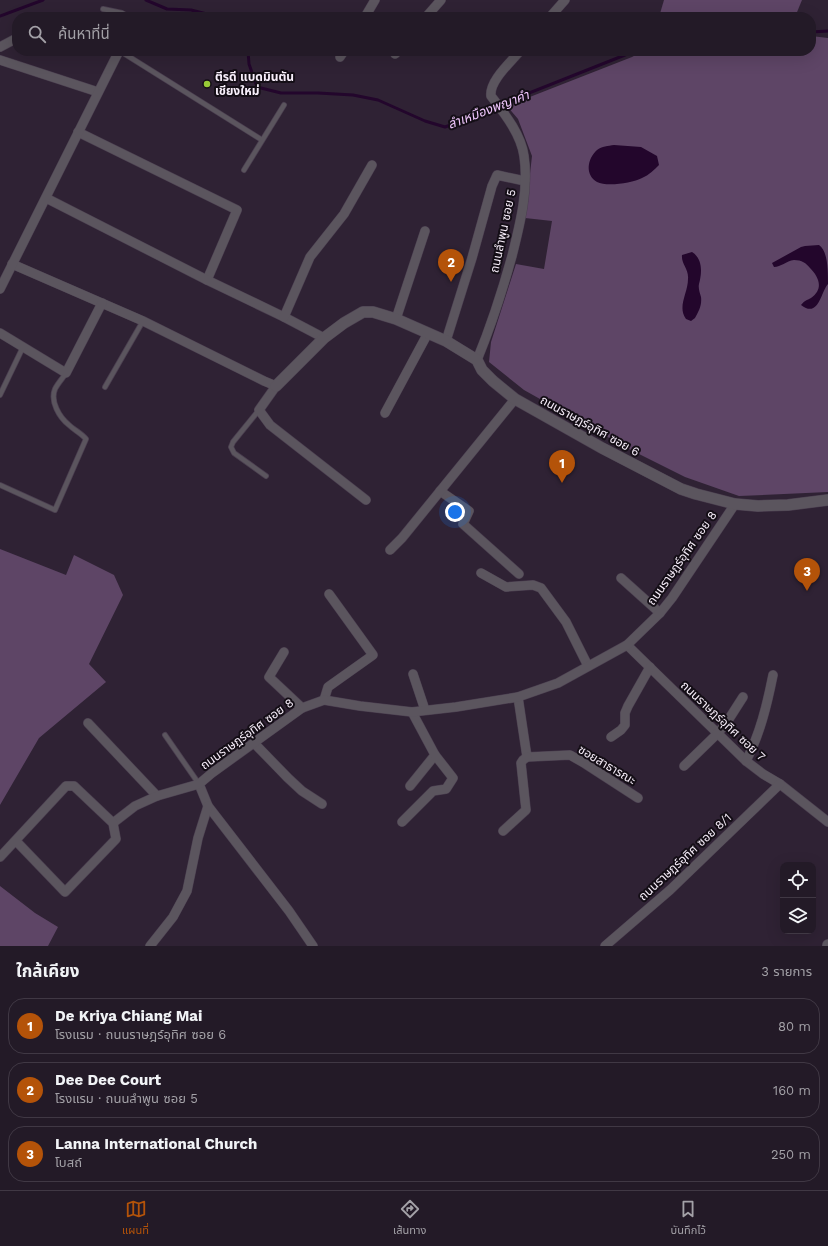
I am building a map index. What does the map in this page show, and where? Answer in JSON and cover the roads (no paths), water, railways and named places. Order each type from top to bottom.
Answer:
[{"type":"street","points":[[368,12],[375,0]]},
{"type":"street","points":[[430,12],[440,0]]},
{"type":"street","points":[[554,12],[565,0]]},
{"type":"street","points":[[0,47],[12,41]]},
{"type":"street","points":[[0,289],[117,56]]},
{"type":"street","name":"ถนนลำพูน ซอย 5","points":[[477,360],[489,331],[503,287],[516,240],[523,206],[526,181],[524,156],[519,139],[502,110],[491,96],[490,91],[492,83],[516,56]]},
{"type":"street","points":[[0,60],[98,92]]},
{"type":"street","points":[[78,132],[237,210],[208,280]]},
{"type":"street","points":[[284,317],[310,257],[344,214],[372,165]]},
{"type":"street","points":[[446,341],[472,258],[492,186],[497,175],[526,181]]},
{"type":"street","points":[[46,198],[324,338],[276,386],[259,410],[270,425],[366,500]]},
{"type":"street","points":[[396,319],[425,231]]},
{"type":"street","points":[[12,264],[143,321],[276,386]]},
{"type":"street","points":[[0,333],[66,373],[102,303]]},
{"type":"street","name":"ถนนราษฎร์อุทิศ ซอย 6","points":[[324,338],[344,323],[363,312],[377,313],[396,319],[446,341],[477,360],[482,370],[515,399],[572,432],[665,482],[696,494],[735,504],[758,506],[788,505],[828,500]]},
{"type":"street","points":[[385,413],[428,332]]},
{"type":"street","points":[[390,550],[402,538],[515,399]]},
{"type":"street","points":[[440,491],[469,511],[462,524],[519,574]]},
{"type":"street","name":"ถนนราษฎร์อุทิศ ซอย 8","points":[[313,946],[289,911],[208,806],[199,784],[302,708],[324,700],[412,712],[456,708],[518,697],[558,683],[627,645],[660,613],[672,598],[735,504]]},
{"type":"street","points":[[481,573],[506,587],[533,585],[541,588],[566,622],[588,666]]},
{"type":"street","points":[[621,578],[660,613]]},
{"type":"street","points":[[324,700],[328,686],[373,655],[329,594]]},
{"type":"street","name":"ถนนราษฎร์อุทิศ ซอย 7","points":[[627,645],[746,761],[763,774],[780,784],[828,822]]},
{"type":"street","points":[[284,652],[269,677],[302,708]]},
{"type":"street","points":[[611,737],[625,725],[625,713],[628,706],[650,667]]},
{"type":"street","points":[[413,674],[425,710]]},
{"type":"street","points":[[746,761],[760,729],[773,675]]},
{"type":"street","points":[[503,831],[526,810],[521,763],[522,760],[527,757],[518,697]]},
{"type":"street","points":[[684,766],[718,733],[727,722],[742,697]]},
{"type":"street","points":[[402,822],[433,791],[444,790],[452,781],[452,776],[435,755],[412,712]]},
{"type":"street","points":[[88,723],[157,796]]},
{"type":"street","points":[[254,743],[292,782],[322,804]]},
{"type":"street","points":[[410,786],[435,755]]},
{"type":"street","name":"ซอยสาธารณะ","points":[[527,757],[570,755],[638,798]]},
{"type":"street","points":[[112,823],[135,806],[157,796],[199,784]]},
{"type":"street","name":"ถนนราษฎร์อุทิศ ซอย 8/1","points":[[604,946],[670,890],[780,784]]},
{"type":"street","points":[[0,857],[66,786],[74,786],[112,823],[116,839],[65,892],[16,841]]},
{"type":"street","points":[[150,946],[173,917],[187,891],[198,838],[208,806]]},
{"type":"lane","points":[[103,9],[117,12]]},
{"type":"lane","points":[[128,56],[262,140]]},
{"type":"lane","points":[[244,170],[284,105]]},
{"type":"lane","points":[[106,387],[143,321]]},
{"type":"lane","points":[[0,395],[23,347]]},
{"type":"lane","points":[[0,485],[55,510],[86,439],[67,425],[58,412],[53,396],[56,388],[66,373]]},
{"type":"lane","points":[[259,410],[233,442],[231,447],[234,453],[266,476]]},
{"type":"lane","points":[[165,735],[199,784]]},
{"type":"waterway","name":"ลำเหมืองพญาคำ","points":[[0,16],[43,0]]},
{"type":"waterway","name":"ลำเหมืองพญาคำ","points":[[146,0],[167,9],[191,10],[199,12]]},
{"type":"waterway","name":"ลำเหมืองพญาคำ","points":[[816,32],[828,31]]},
{"type":"waterway","name":"ลำเหมืองพญาคำ","points":[[248,56],[249,64],[257,87],[281,93],[353,95],[378,100],[425,121],[445,127],[622,56]]},
{"type":"place","name":"ตีรดี แบดมินตัน เชียงใหม่","points":[[207,84]]},
{"type":"place","name":"Dee Dee Court","points":[[451,282]]},
{"type":"place","name":"De Kriya Chiang Mai","points":[[562,483]]},
{"type":"place","name":"Lanna International Church","points":[[807,591]]}]
